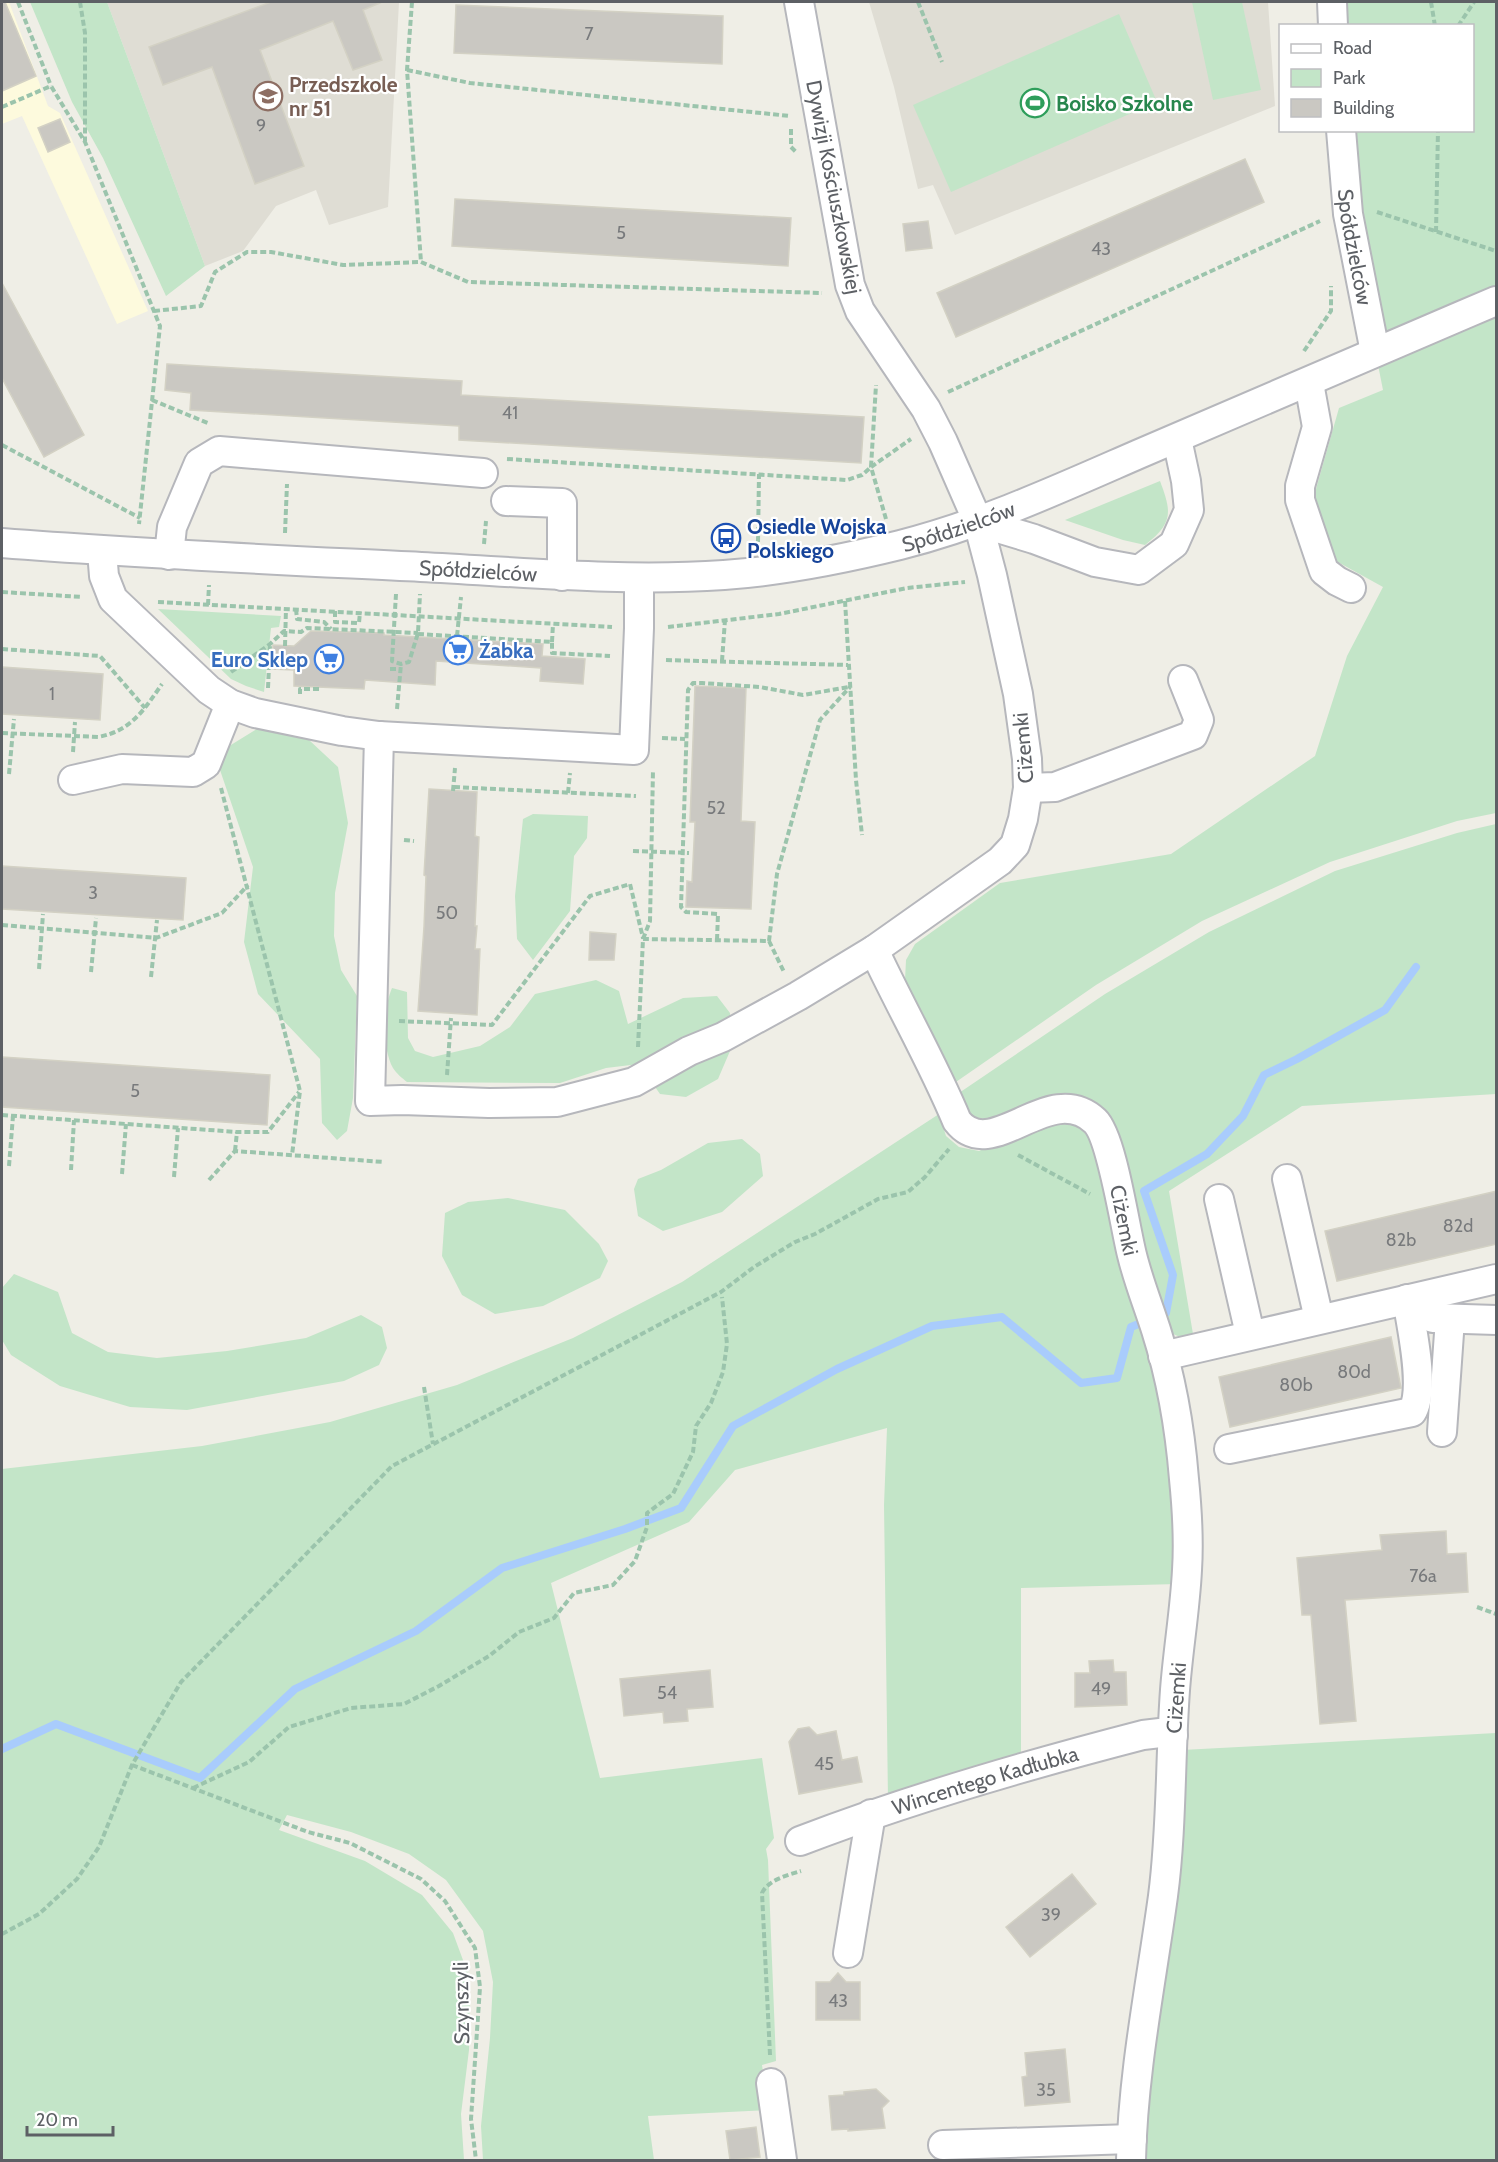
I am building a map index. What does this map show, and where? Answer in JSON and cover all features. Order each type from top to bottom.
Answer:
[{"type":"street","name":"Dywizji Kościuszkowskiej","points":[[799,2],[850,285],[861,310],[922,422],[960,478],[978,522]]},
{"type":"street","points":[[1332,2],[1333,24]]},
{"type":"street","name":"Spółdzielców","points":[[2,543],[169,555],[639,578],[729,574],[792,567],[894,547],[978,522],[1177,439],[1375,352],[1348,214],[1341,132]]},
{"type":"street","points":[[1375,352],[1497,301]]},
{"type":"street","points":[[1309,382],[1317,427],[1300,486],[1300,500],[1324,571],[1351,588]]},
{"type":"street","points":[[978,522],[1034,539],[1095,562],[1139,570],[1174,544],[1189,510],[1186,481],[1177,439]]},
{"type":"street","points":[[169,555],[172,527],[199,463],[219,451],[493,466]]},
{"type":"street","points":[[506,501],[562,503],[562,576]]},
{"type":"street","name":"Ciżemki","points":[[379,736],[370,1101],[557,1102],[634,1082],[798,996],[874,950],[1000,861],[1015,845],[1023,819],[1028,788],[1024,729],[992,575],[978,522]]},
{"type":"street","points":[[102,551],[104,576],[113,599],[210,690],[226,691],[255,713],[342,731],[379,736],[634,750],[639,578]]},
{"type":"street","points":[[1028,788],[1055,787],[1193,735],[1199,720],[1183,680]]},
{"type":"street","points":[[73,780],[122,769],[193,772],[206,764],[226,691]]},
{"type":"street","points":[[874,950],[929,1059],[957,1121],[971,1132]]},
{"type":"street","name":"Ciżemki","points":[[971,1132],[992,1134],[1053,1108],[1065,1108],[1096,1122],[1104,1134],[1132,1256],[1160,1344],[1178,1426],[1184,1476],[1187,1570],[1175,1691],[1170,1827],[1165,1884],[1137,2064],[1131,2150]]},
{"type":"street","points":[[1287,1179],[1319,1319]]},
{"type":"street","points":[[1219,1199],[1250,1334]]},
{"type":"street","points":[[1160,1344],[1250,1334],[1319,1319],[1408,1308],[1497,1279]]},
{"type":"street","points":[[1408,1308],[1449,1319],[1497,1320]]},
{"type":"street","points":[[1229,1449],[1412,1412],[1416,1405],[1418,1389],[1416,1356],[1408,1308]]},
{"type":"street","points":[[1442,1432],[1449,1319]]},
{"type":"street","name":"Wincentego Kadłubka","points":[[800,1841],[871,1814],[1022,1767],[1143,1735],[1160,1733],[1173,1735]]},
{"type":"street","points":[[848,1953],[871,1814]]},
{"type":"street","points":[[771,2084],[782,2160]]},
{"type":"street","points":[[943,2145],[1131,2150]]},
{"type":"path","points":[[2,445],[140,518],[160,326],[85,142],[51,86],[18,2]]},
{"type":"path","points":[[80,2],[85,33],[85,142]]},
{"type":"path","points":[[412,2],[407,70],[421,262]]},
{"type":"path","points":[[918,2],[942,62]]},
{"type":"path","points":[[1431,2],[1435,24]]},
{"type":"path","points":[[1459,24],[1474,2]]},
{"type":"path","points":[[407,70],[470,83],[791,116]]},
{"type":"path","points":[[2,107],[51,86]]},
{"type":"path","points":[[1436,232],[1438,132]]},
{"type":"path","points":[[1370,210],[1497,251]]},
{"type":"path","points":[[493,466],[759,474],[847,480],[862,476],[922,422],[950,392],[1321,221],[1323,231]]},
{"type":"path","points":[[154,311],[201,306],[215,272],[247,252],[271,252],[343,265],[421,262],[468,282],[826,293]]},
{"type":"path","points":[[1294,356],[1304,351],[1331,311],[1331,281]]},
{"type":"path","points":[[876,379],[871,467],[886,520]]},
{"type":"path","points":[[152,400],[212,425]]},
{"type":"path","points":[[758,542],[759,474]]},
{"type":"path","points":[[875,522],[896,517]]},
{"type":"path","points":[[139,525],[172,527]]},
{"type":"path","points":[[275,533],[296,535]]},
{"type":"path","points":[[747,543],[768,541]]},
{"type":"path","points":[[474,544],[484,544]]},
{"type":"path","points":[[658,628],[779,614],[907,588],[969,582],[992,575]]},
{"type":"path","points":[[208,605],[210,581]]},
{"type":"path","points":[[397,588],[392,661],[401,667]]},
{"type":"path","points":[[390,669],[401,667],[409,662],[418,633],[421,589]]},
{"type":"path","points":[[2,592],[84,597]]},
{"type":"path","points":[[457,636],[462,592]]},
{"type":"path","points":[[845,601],[849,687],[862,835]]},
{"type":"path","points":[[166,603],[621,628]]},
{"type":"path","points":[[285,646],[286,609]]},
{"type":"path","points":[[296,609],[297,619],[324,622],[332,630]]},
{"type":"path","points":[[335,611],[335,622],[359,623],[360,612]]},
{"type":"path","points":[[722,661],[725,620]]},
{"type":"path","points":[[347,631],[348,622]]},
{"type":"path","points":[[553,624],[552,655],[619,657]]},
{"type":"path","points":[[226,691],[284,631],[301,632],[307,628],[552,642]]},
{"type":"path","points":[[267,698],[270,644]]},
{"type":"path","points":[[2,649],[100,656],[145,708]]},
{"type":"path","points":[[656,659],[848,665]]},
{"type":"path","points":[[397,710],[401,667]]},
{"type":"path","points":[[2,733],[82,737],[113,735],[139,717],[167,676]]},
{"type":"path","points":[[717,940],[718,914],[686,912],[681,907],[688,690],[693,683],[760,687],[803,695],[849,687]]},
{"type":"path","points":[[319,687],[319,697]]},
{"type":"path","points":[[781,967],[769,941],[777,874],[820,720],[849,687]]},
{"type":"path","points":[[9,774],[14,719]]},
{"type":"path","points":[[654,738],[685,739]]},
{"type":"path","points":[[211,751],[248,885],[300,1091],[292,1155]]},
{"type":"path","points":[[643,939],[650,921],[653,761]]},
{"type":"path","points":[[568,793],[572,764]]},
{"type":"path","points":[[455,778],[454,789],[636,796]]},
{"type":"path","points":[[633,851],[689,853]]},
{"type":"path","points":[[394,1020],[492,1025],[590,896],[630,884],[643,939],[638,1054]]},
{"type":"path","points":[[2,925],[156,938],[222,912],[248,885]]},
{"type":"path","points":[[39,969],[43,914]]},
{"type":"path","points":[[91,972],[96,918]]},
{"type":"path","points":[[152,977],[157,920]]},
{"type":"path","points":[[643,939],[769,941]]},
{"type":"path","points":[[447,1077],[451,1018]]},
{"type":"path","points":[[2,1115],[237,1132],[268,1132],[300,1091]]},
{"type":"path","points":[[9,1166],[13,1116]]},
{"type":"path","points":[[71,1170],[74,1120]]},
{"type":"path","points":[[122,1174],[126,1124]]},
{"type":"path","points":[[174,1177],[178,1128]]},
{"type":"path","points":[[209,1180],[235,1151],[237,1132]]},
{"type":"path","points":[[2,1934],[39,1914],[77,1879],[99,1847],[132,1765],[181,1682],[392,1466],[721,1292],[754,1267],[795,1242],[815,1234],[878,1199],[908,1192],[948,1151],[971,1132],[1122,1211]]},
{"type":"path","points":[[235,1151],[384,1162]]},
{"type":"path","points":[[193,1788],[249,1762],[289,1727],[351,1708],[404,1704],[489,1656],[519,1632],[554,1618],[574,1593],[613,1585],[635,1561],[647,1527],[646,1513],[673,1494],[693,1452],[696,1426],[711,1403],[723,1372],[727,1344],[722,1297]]},
{"type":"path","points":[[424,1388],[433,1444]]},
{"type":"path","points":[[1477,1607],[1497,1614]]},
{"type":"path","name":"Szynszyli","points":[[132,1765],[309,1832],[350,1843],[420,1879],[445,1901],[475,1948],[480,1987],[471,2119],[476,2160]]},
{"type":"path","points":[[771,2084],[762,1893],[765,1887],[784,1876],[806,1869]]},
{"type":"shaded area","points":[[2,2],[9,2],[48,106],[60,113],[148,311],[117,324],[22,116],[2,124]]},
{"type":"shaded area","name":"Przedszkole nr 51","points":[[107,2],[399,2],[388,207],[329,225],[316,190],[276,206],[243,251],[205,266]]},
{"type":"shaded area","points":[[869,2],[1268,2],[1275,106],[955,235],[933,185],[918,189],[894,87]]},
{"type":"green space","points":[[30,2],[107,2],[205,266],[166,296],[103,158],[72,102]]},
{"type":"green space","points":[[1192,2],[1242,2],[1261,90],[1213,100]]},
{"type":"green space","points":[[1332,2],[1496,2],[1496,813],[1457,821],[1330,862],[1202,921],[1096,985],[953,1084],[905,980],[906,960],[915,944],[1000,883],[1171,854],[1315,756],[1347,656],[1383,587],[1327,556],[1312,503],[1339,408],[1383,390],[1348,214],[1341,132],[1474,132],[1474,24],[1333,24]]},
{"type":"green space","name":"Boisko Szkolne","points":[[1119,14],[1157,102],[951,192],[913,105]]},
{"type":"green space","points":[[1160,481],[1167,501],[1168,517],[1161,530],[1145,545],[1065,520]]},
{"type":"green space","points":[[158,609],[281,616],[279,627],[271,628],[264,692],[231,679]]},
{"type":"green space","points":[[257,729],[309,740],[338,767],[348,823],[335,893],[334,936],[341,970],[357,996],[353,1098],[347,1131],[337,1140],[322,1123],[320,1059],[258,994],[244,942],[253,867],[220,770],[226,748]]},
{"type":"green space","points":[[533,814],[588,816],[587,838],[574,856],[570,911],[533,960],[517,939],[515,896],[523,819]]},
{"type":"green space","points":[[1496,824],[1496,1094],[1302,1106],[1169,1191],[1193,1334],[1180,1337],[1164,1330],[1101,1113],[979,1121],[967,1116],[956,1095],[1105,994],[1209,932],[1335,871],[1457,833]]},
{"type":"green space","points":[[596,980],[619,991],[628,1024],[683,998],[717,996],[730,1013],[730,1051],[718,1079],[686,1097],[660,1094],[639,1064],[606,1068],[560,1083],[407,1082],[394,1070],[389,1060],[385,1039],[385,1017],[392,988],[407,992],[408,1038],[415,1051],[433,1057],[480,1046],[510,1027],[535,994]]},
{"type":"green space","points":[[939,1114],[946,1136],[959,1147],[979,1151],[1047,1120],[1068,1122],[1082,1130],[1095,1144],[1135,1292],[1173,1459],[1178,1584],[1021,1588],[1021,1762],[888,1800],[884,1505],[887,1428],[735,1470],[689,1522],[551,1583],[600,1778],[762,1758],[774,1838],[766,1849],[776,2061],[762,2065],[768,2110],[648,2116],[654,2160],[483,2160],[481,2126],[493,1982],[483,1931],[446,1880],[409,1854],[351,1832],[287,1815],[279,1830],[365,1861],[422,1895],[453,1933],[470,1979],[469,2050],[461,2114],[464,2160],[2,2160],[2,1469],[202,1446],[330,1422],[457,1385],[573,1338],[682,1282]]},
{"type":"green space","points":[[742,1139],[760,1154],[763,1176],[722,1212],[663,1231],[638,1216],[634,1189],[638,1179],[661,1170],[708,1143]]},
{"type":"green space","points":[[508,1198],[565,1210],[599,1244],[608,1261],[600,1278],[543,1306],[495,1314],[462,1295],[442,1256],[445,1213],[468,1202]]},
{"type":"green space","points":[[14,1274],[58,1292],[72,1333],[108,1352],[157,1358],[227,1351],[306,1338],[361,1315],[382,1327],[387,1348],[379,1365],[344,1381],[187,1410],[130,1407],[60,1386],[11,1355],[2,1340],[2,1288]]},
{"type":"green space","points":[[1496,1733],[1496,2160],[1141,2160],[1182,1750]]},
{"type":"building","points":[[2,2],[5,2],[36,76],[2,91]]},
{"type":"building","points":[[271,2],[379,2],[363,10],[382,60],[353,70],[333,21],[260,50],[304,166],[255,184],[212,67],[163,85],[149,47]]},
{"type":"building","points":[[456,5],[723,16],[722,64],[454,53]]},
{"type":"building","points":[[60,119],[70,142],[48,152],[38,128]]},
{"type":"building","points":[[1245,159],[1264,202],[956,337],[937,293]]},
{"type":"building","points":[[455,199],[791,218],[788,266],[452,246]]},
{"type":"building","points":[[928,221],[932,248],[906,251],[903,224]]},
{"type":"building","points":[[2,283],[84,435],[44,457],[2,378]]},
{"type":"building","points":[[167,364],[462,381],[461,395],[864,417],[861,463],[459,440],[459,426],[190,410],[191,393],[165,390]]},
{"type":"building","points":[[311,631],[384,633],[384,635],[543,644],[542,656],[585,659],[583,684],[540,681],[541,668],[436,661],[435,685],[365,680],[364,689],[294,686],[294,670],[272,669],[273,645],[294,646]]},
{"type":"building","points":[[2,667],[103,674],[100,720],[2,714]]},
{"type":"building","points":[[695,686],[746,688],[741,821],[755,822],[751,909],[686,907],[687,881],[692,882],[695,822],[690,822]]},
{"type":"building","points":[[429,789],[477,792],[475,836],[479,837],[475,949],[480,949],[477,1015],[418,1011],[424,927],[426,876],[424,875]]},
{"type":"building","points":[[2,866],[186,878],[183,920],[2,909]]},
{"type":"building","points":[[590,932],[616,934],[614,960],[589,960]]},
{"type":"building","points":[[2,1057],[270,1075],[267,1125],[2,1107]]},
{"type":"building","points":[[1497,1191],[1497,1244],[1337,1281],[1325,1231]]},
{"type":"building","points":[[1391,1337],[1401,1388],[1230,1427],[1219,1377]]},
{"type":"building","points":[[1446,1531],[1447,1554],[1466,1553],[1468,1592],[1345,1600],[1356,1721],[1320,1724],[1311,1615],[1302,1615],[1297,1558],[1382,1550],[1380,1535]]},
{"type":"building","points":[[1113,1660],[1114,1672],[1126,1672],[1127,1705],[1075,1707],[1075,1673],[1090,1673],[1089,1661]]},
{"type":"building","points":[[710,1670],[713,1707],[687,1709],[688,1721],[664,1723],[663,1712],[624,1716],[620,1679]]},
{"type":"building","points":[[809,1727],[817,1735],[836,1731],[842,1760],[857,1757],[862,1782],[799,1794],[789,1742],[798,1729]]},
{"type":"building","points":[[1072,1874],[1096,1904],[1030,1957],[1006,1927]]},
{"type":"building","points":[[838,1973],[846,1982],[860,1982],[860,2020],[816,2020],[816,1982],[830,1982]]},
{"type":"building","points":[[1065,2049],[1070,2102],[1025,2106],[1022,2077],[1027,2076],[1025,2053]]},
{"type":"building","points":[[876,2089],[889,2101],[882,2108],[885,2128],[832,2130],[829,2096]]},
{"type":"building","points":[[756,2127],[760,2157],[730,2160],[726,2131]]},
{"type":"waterway","points":[[2,1749],[56,1724],[200,1778],[295,1689],[416,1631],[502,1568],[625,1529],[681,1508],[733,1426],[837,1369],[932,1326],[1002,1317],[1081,1383],[1117,1378],[1131,1327],[1166,1313],[1173,1275],[1144,1191],[1207,1154],[1243,1116],[1264,1075],[1385,1010],[1416,967]]},
{"type":"place","name":"Przedszkole nr 51","points":[[268,96]]},
{"type":"place","name":"Boisko Szkolne","points":[[1035,103]]},
{"type":"place","name":"Osiedle Wojska Polskiego","points":[[726,538]]},
{"type":"place","name":"Żabka","points":[[458,650]]},
{"type":"place","name":"Euro Sklep","points":[[329,659]]}]
